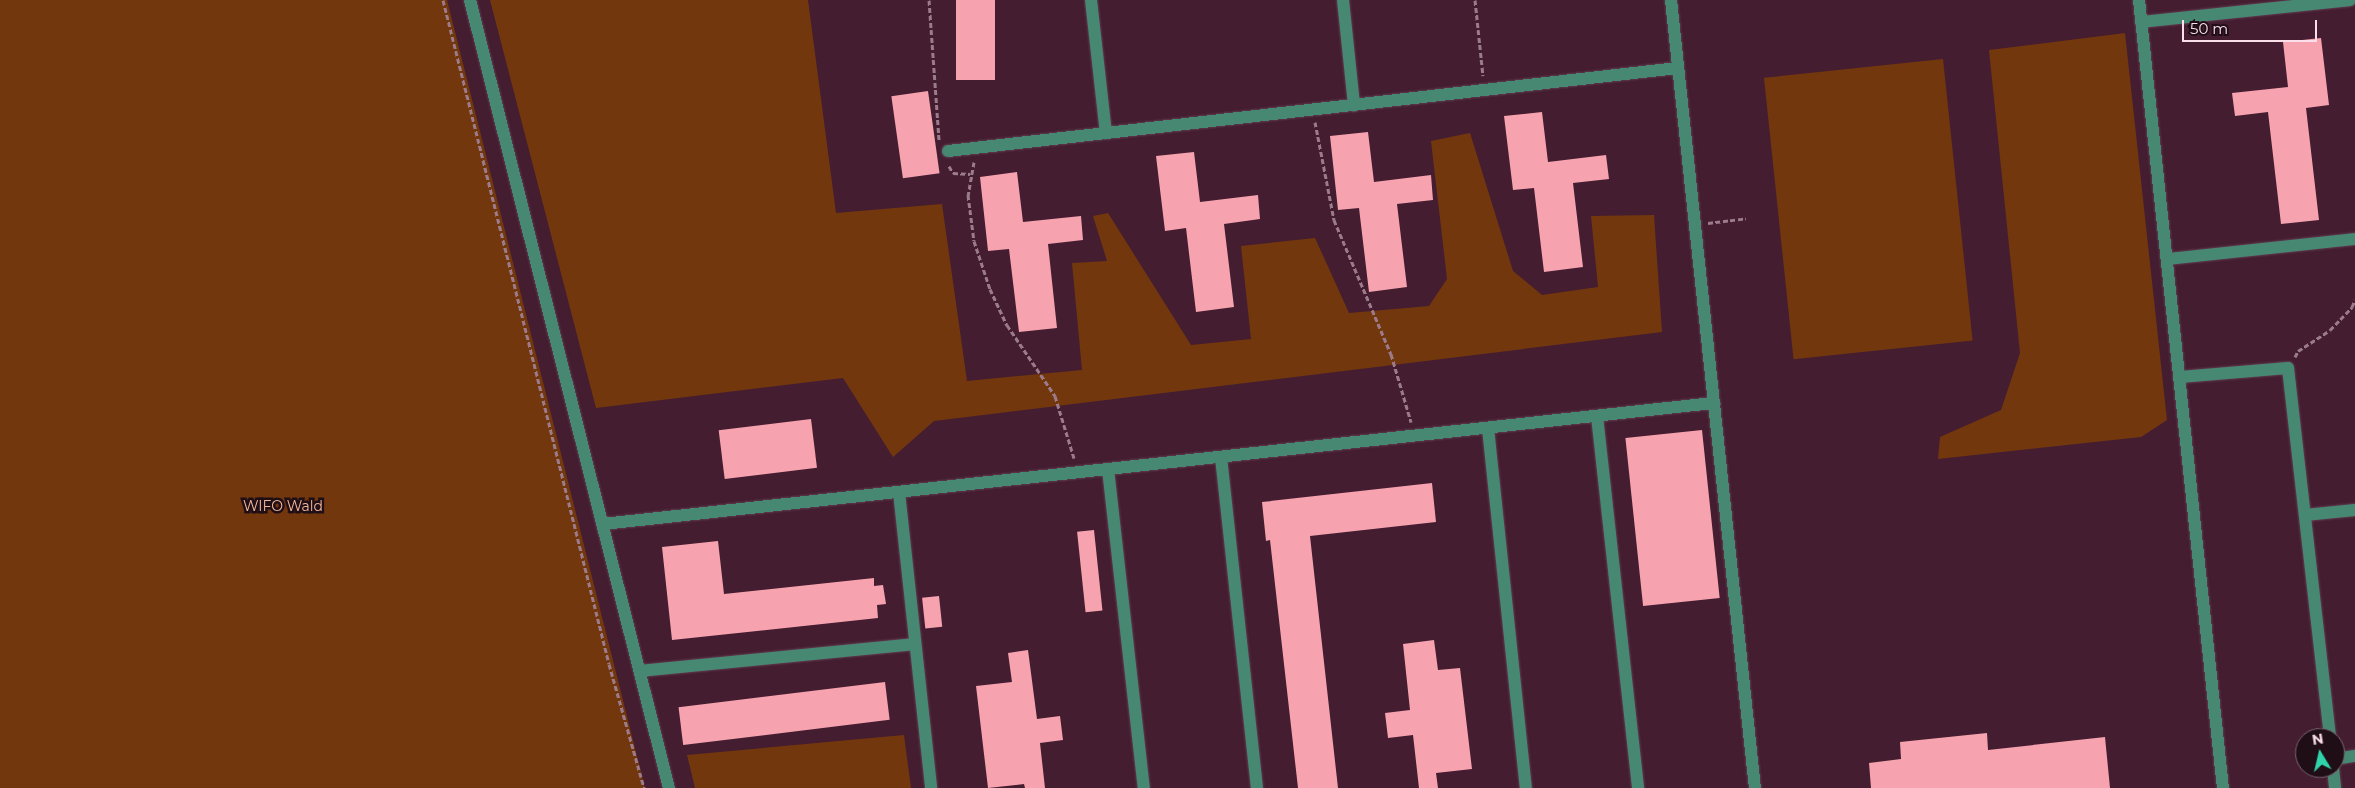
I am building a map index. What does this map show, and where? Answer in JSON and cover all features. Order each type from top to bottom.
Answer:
[{"type":"lane","points":[[470,0],[669,788]]},
{"type":"lane","points":[[1091,0],[1106,133]]},
{"type":"lane","points":[[1343,0],[1354,105]]},
{"type":"lane","points":[[1671,0],[1755,788]]},
{"type":"lane","points":[[2139,0],[2223,788]]},
{"type":"lane","points":[[2141,22],[2350,0]]},
{"type":"lane","points":[[945,152],[1678,68]]},
{"type":"lane","points":[[2168,259],[2355,239]]},
{"type":"lane","points":[[2180,377],[2288,368],[2329,728]]},
{"type":"lane","points":[[603,524],[1714,403]]},
{"type":"lane","points":[[1597,416],[1638,788]]},
{"type":"lane","points":[[1488,428],[1526,788]]},
{"type":"lane","points":[[1220,457],[1257,788]]},
{"type":"lane","points":[[1108,469],[1144,788]]},
{"type":"lane","points":[[899,492],[931,788]]},
{"type":"lane","points":[[2305,515],[2355,510]]},
{"type":"lane","points":[[640,671],[915,644]]},
{"type":"path","points":[[443,0],[609,664],[644,788]]},
{"type":"path","points":[[929,0],[935,54],[934,101],[945,152],[953,173],[970,174]]},
{"type":"path","points":[[1475,0],[1485,90]]},
{"type":"path","points":[[1313,109],[1334,220],[1391,354],[1404,390],[1414,436]]},
{"type":"path","points":[[980,148],[970,174],[968,195],[974,241],[990,289],[1007,325],[1054,396],[1069,433],[1078,472]]},
{"type":"path","points":[[1695,225],[1746,218]]},
{"type":"path","points":[[2288,368],[2298,351],[2330,330],[2352,307],[2355,300]]},
{"type":"green space","name":"WIFO Wald","points":[[0,0],[447,0],[645,788],[0,788]]},
{"type":"green space","points":[[490,0],[808,0],[836,213],[942,204],[967,381],[1082,370],[1072,263],[1107,261],[1093,216],[1108,213],[1191,345],[1251,339],[1241,246],[1315,238],[1349,313],[1429,306],[1447,279],[1431,141],[1470,133],[1513,271],[1542,295],[1598,287],[1591,216],[1654,215],[1662,332],[934,421],[893,457],[843,378],[596,408]]},
{"type":"green space","points":[[2125,33],[2167,420],[2141,437],[1938,459],[1940,437],[2001,410],[2020,353],[1989,50]]},
{"type":"green space","points":[[1943,59],[1973,340],[1794,359],[1764,78]]},
{"type":"green space","points":[[904,735],[911,788],[695,788],[687,755]]},
{"type":"building","points":[[956,0],[995,0],[995,80],[956,80]]},
{"type":"building","points":[[2321,38],[2329,105],[2306,108],[2319,220],[2281,224],[2268,112],[2235,116],[2232,93],[2288,87],[2283,42]]},
{"type":"building","points":[[928,91],[940,173],[903,178],[891,96]]},
{"type":"building","points":[[1542,112],[1548,162],[1606,155],[1609,179],[1573,183],[1583,267],[1544,272],[1534,188],[1513,190],[1504,116]]},
{"type":"building","points":[[1368,132],[1374,182],[1431,175],[1433,200],[1397,204],[1407,287],[1369,292],[1359,208],[1338,210],[1330,136]]},
{"type":"building","points":[[1194,152],[1200,202],[1258,195],[1260,219],[1224,224],[1234,307],[1196,312],[1186,228],[1165,231],[1156,156]]},
{"type":"building","points":[[1017,172],[1023,222],[1081,216],[1083,240],[1048,244],[1057,328],[1019,332],[1009,249],[988,251],[980,177]]},
{"type":"building","points":[[811,419],[817,468],[725,479],[719,430]]},
{"type":"building","points":[[1702,430],[1720,598],[1643,606],[1625,438]]},
{"type":"building","points":[[1432,483],[1436,522],[1310,536],[1338,788],[1298,788],[1270,540],[1266,541],[1262,502]]},
{"type":"building","points":[[1094,530],[1102,611],[1086,612],[1077,532]]},
{"type":"building","points":[[718,541],[724,594],[874,578],[874,586],[883,585],[886,604],[877,605],[878,618],[672,640],[662,547]]},
{"type":"building","points":[[939,596],[942,627],[925,629],[922,598]]},
{"type":"building","points":[[1434,640],[1438,670],[1460,668],[1472,769],[1436,773],[1438,788],[1419,788],[1413,735],[1388,738],[1385,713],[1410,710],[1403,644]]},
{"type":"building","points":[[1028,650],[1037,719],[1060,716],[1063,740],[1040,743],[1045,788],[1025,788],[1024,784],[988,788],[976,686],[1012,682],[1008,653]]},
{"type":"building","points":[[885,682],[890,720],[683,745],[679,707]]},
{"type":"building","points":[[1987,733],[1988,750],[2105,737],[2110,788],[1871,788],[1869,763],[1901,759],[1900,742]]}]
